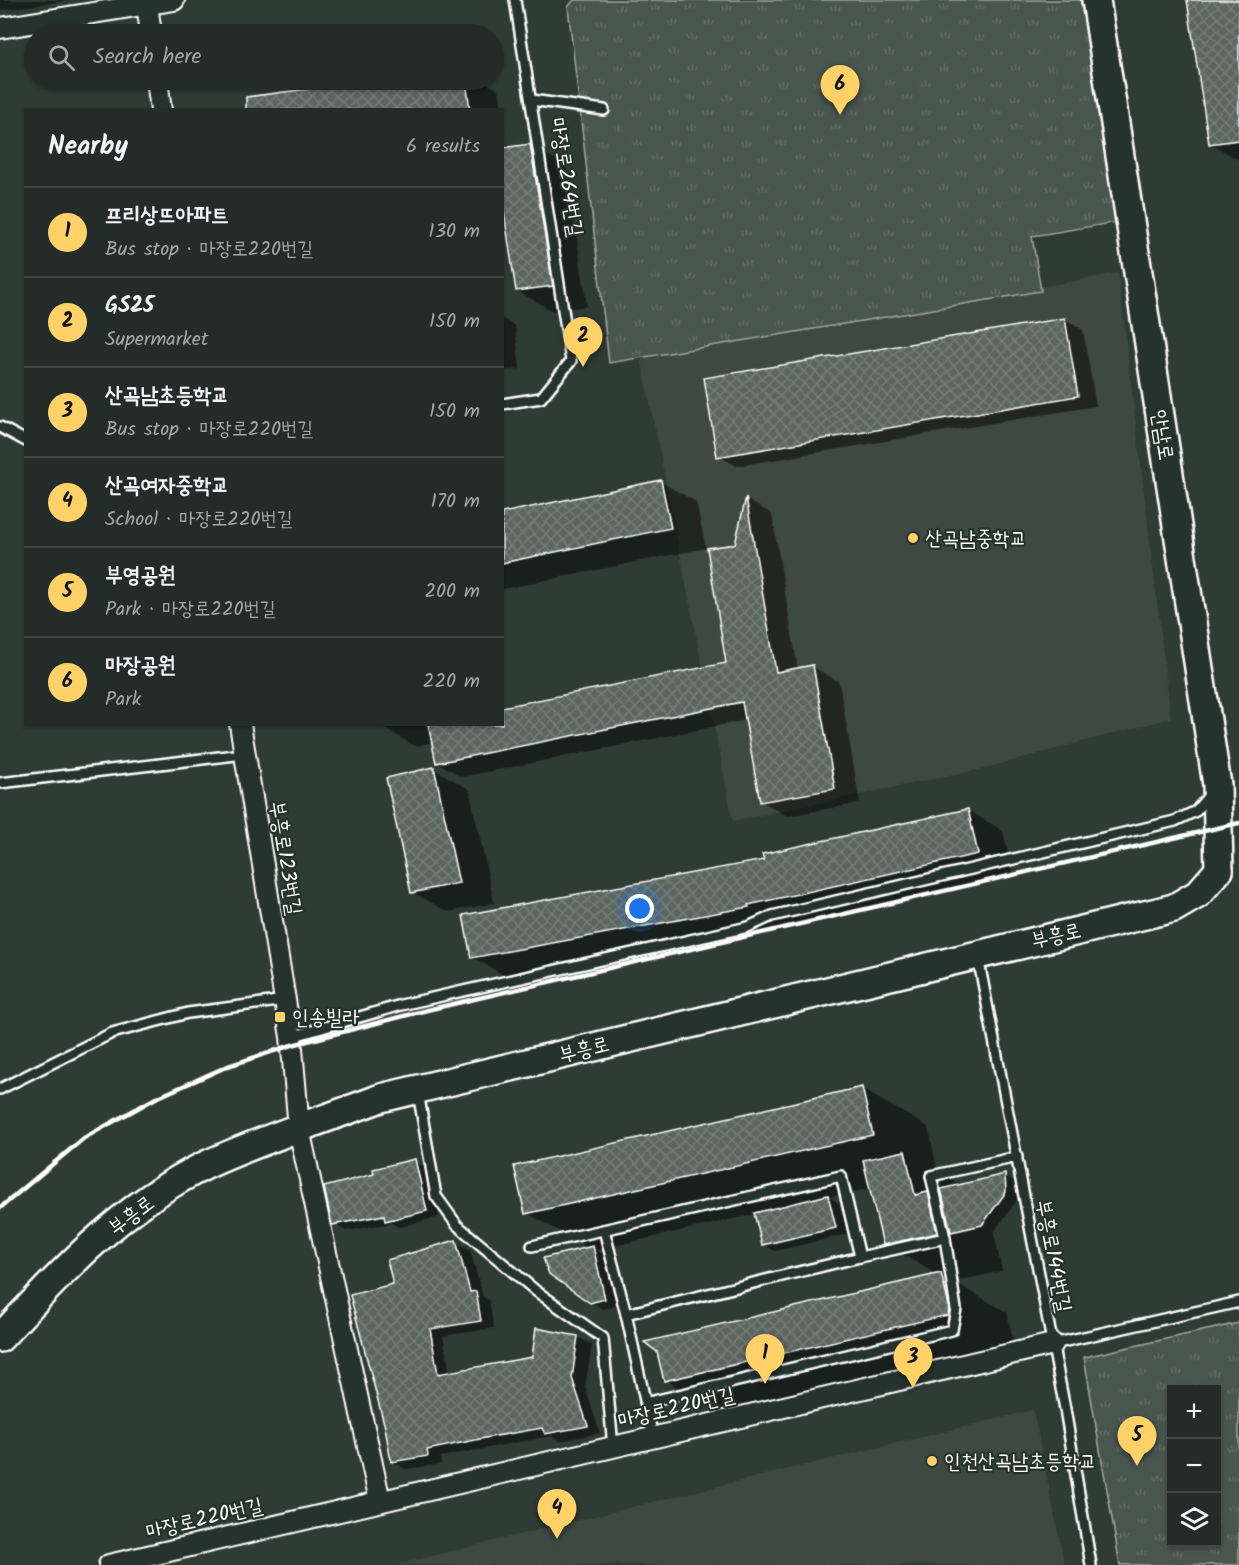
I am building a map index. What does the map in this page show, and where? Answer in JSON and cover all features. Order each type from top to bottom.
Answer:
[{"type":"main road","name":"안남로","points":[[1096,0],[1229,868]]},
{"type":"main road","name":"부흥로","points":[[0,1338],[67,1266],[136,1208],[204,1166],[299,1129],[381,1098],[1174,908],[1198,894],[1229,868]]},
{"type":"street","points":[[24,24],[174,0]]},
{"type":"street","points":[[147,4],[150,24]]},
{"type":"street","points":[[0,28],[24,24]]},
{"type":"street","points":[[158,90],[161,108]]},
{"type":"street","name":"부흥로123번길","points":[[240,726],[291,1037],[299,1129]]},
{"type":"street","points":[[299,1129],[380,1501]]},
{"type":"street","name":"마장로220번길","points":[[109,1565],[1053,1344]]},
{"type":"lane","name":"마장로264번길","points":[[504,404],[541,398],[571,361],[515,0]]},
{"type":"lane","points":[[531,100],[604,110]]},
{"type":"lane","points":[[0,422],[11,432]]},
{"type":"lane","points":[[0,427],[24,440]]},
{"type":"lane","points":[[0,783],[244,754]]},
{"type":"lane","points":[[291,1037],[401,1005],[748,927],[772,916],[1175,822],[1196,811],[1217,785]]},
{"type":"lane","name":"부흥로144번길","points":[[977,954],[1053,1344],[1091,1565]]},
{"type":"lane","points":[[0,1089],[112,1033],[188,1013],[285,1000]]},
{"type":"lane","points":[[418,1089],[435,1196],[457,1225],[536,1291],[603,1338],[613,1447]]},
{"type":"lane","points":[[645,1403],[952,1330],[956,1309],[932,1176],[1017,1157]]},
{"type":"lane","points":[[532,1246],[841,1176],[860,1257]]},
{"type":"lane","points":[[604,1230],[626,1314],[653,1437]]},
{"type":"lane","points":[[626,1314],[945,1238]]},
{"type":"lane","points":[[1053,1344],[1239,1302]]},
{"type":"shaded area","name":"산곡남중학교","points":[[1118,273],[1171,718],[982,769],[733,821],[641,358]]},
{"type":"shaded area","name":"인천산곡남초등학교","points":[[1033,1410],[1065,1565],[396,1565],[607,1513]]},
{"type":"green space","points":[[574,0],[1081,0],[1118,222],[1032,236],[1041,291],[609,363],[568,7]]},
{"type":"green space","points":[[1239,1323],[1239,1565],[1120,1565],[1084,1357]]},
{"type":"building","points":[[1187,0],[1239,0],[1239,140],[1209,144]]},
{"type":"building","points":[[300,90],[467,90],[470,108],[246,108],[246,97]]},
{"type":"building","points":[[530,144],[553,286],[516,291],[504,212],[504,148]]},
{"type":"building","points":[[1065,318],[1078,396],[717,457],[704,378]]},
{"type":"building","points":[[661,480],[671,528],[504,563],[504,513]]},
{"type":"building","points":[[746,497],[776,672],[813,665],[835,789],[760,802],[742,702],[436,763],[428,726],[504,726],[504,707],[726,663],[707,548],[735,544]]},
{"type":"building","points":[[434,767],[459,883],[411,893],[386,778]]},
{"type":"building","points":[[968,809],[978,854],[748,905],[749,907],[471,958],[463,915],[764,860],[762,854]]},
{"type":"building","points":[[862,1087],[873,1135],[525,1214],[514,1166]]},
{"type":"building","points":[[905,1151],[915,1195],[928,1192],[937,1233],[883,1245],[863,1160]]},
{"type":"building","points":[[415,1159],[427,1211],[385,1221],[384,1215],[332,1225],[324,1187],[374,1174],[373,1169]]},
{"type":"building","points":[[1005,1174],[1006,1192],[982,1225],[951,1232],[941,1189]]},
{"type":"building","points":[[828,1195],[836,1228],[762,1245],[754,1213]]},
{"type":"building","points":[[456,1240],[470,1292],[476,1291],[481,1321],[430,1329],[438,1374],[532,1357],[536,1328],[578,1336],[572,1378],[588,1426],[545,1434],[542,1428],[485,1438],[427,1450],[428,1456],[391,1462],[385,1427],[350,1295],[393,1284],[387,1260]]},
{"type":"building","points":[[593,1246],[605,1299],[590,1303],[549,1274],[543,1258]]},
{"type":"building","points":[[941,1273],[949,1306],[948,1315],[664,1381],[657,1352],[644,1342]]},
{"type":"railway","points":[[0,1208],[84,1138],[154,1099],[228,1066],[292,1045],[427,1010],[1239,823]]},
{"type":"place","name":"마장공원","points":[[840,115]]},
{"type":"place","name":"GS25","points":[[583,367]]},
{"type":"place","name":"산곡남중학교","points":[[913,538]]},
{"type":"place","name":"인송빌라","points":[[280,1017]]},
{"type":"place","name":"프리상뜨아파트","points":[[765,1384]]},
{"type":"place","name":"산곡남초등학교","points":[[913,1388]]},
{"type":"place","name":"인천산곡남초등학교","points":[[932,1461]]},
{"type":"place","name":"부영공원","points":[[1137,1466]]},
{"type":"place","name":"산곡여자중학교","points":[[557,1539]]}]
